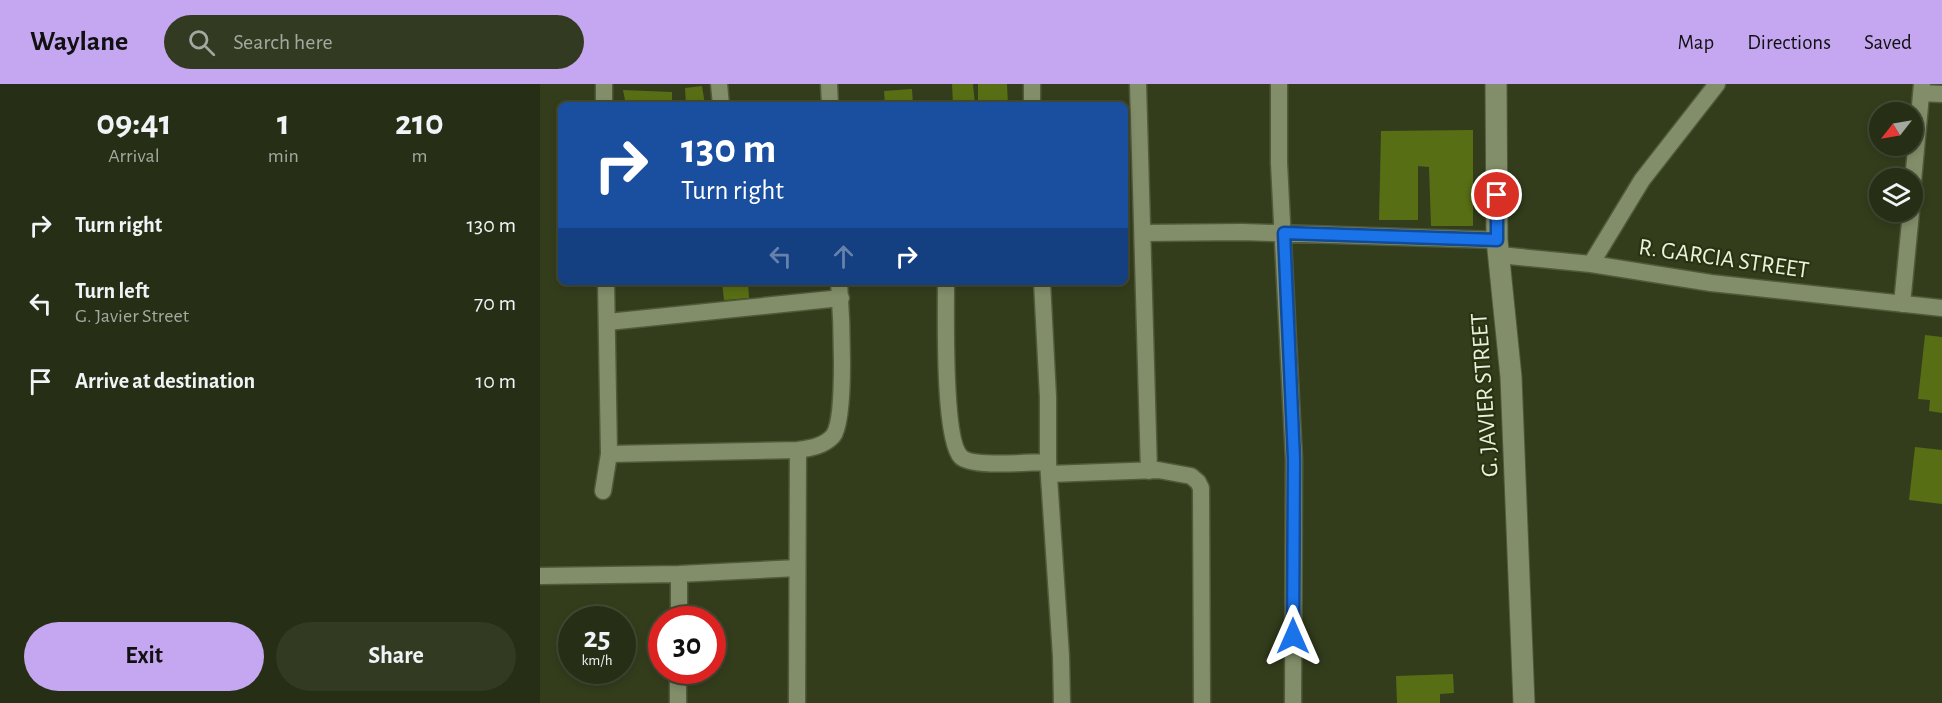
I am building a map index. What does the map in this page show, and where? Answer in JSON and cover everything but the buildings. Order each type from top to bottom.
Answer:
[{"type":"street","points":[[604,84],[604,102]]},
{"type":"street","points":[[719,84],[721,102]]},
{"type":"street","points":[[829,84],[830,102]]},
{"type":"street","points":[[1032,84],[1032,102]]},
{"type":"street","points":[[1138,84],[1132,122],[1143,232],[1149,471]]},
{"type":"street","points":[[1279,84],[1280,163],[1294,459],[1293,703]]},
{"type":"street","name":"G. JAVIER STREET","points":[[1496,84],[1498,247],[1511,377],[1524,703]]},
{"type":"street","points":[[1591,264],[1642,180],[1717,84]]},
{"type":"street","points":[[1914,168],[1922,88],[1942,94]]},
{"type":"street","points":[[1902,304],[1910,222]]},
{"type":"street","name":"R. GARCIA STREET","points":[[1143,232],[1284,233],[1498,247],[1711,283],[1942,308]]},
{"type":"street","points":[[603,491],[609,454],[606,285]]},
{"type":"street","points":[[946,285],[946,346],[952,436],[960,456],[967,461],[990,464],[1184,473],[1198,482],[1200,488],[1202,703]]},
{"type":"street","points":[[1042,285],[1048,397],[1048,468],[1062,703]]},
{"type":"street","points":[[608,322],[840,290],[842,394],[837,429],[833,436],[824,443],[813,448],[798,450],[609,454]]},
{"type":"street","points":[[796,703],[798,450]]},
{"type":"street","points":[[540,576],[680,574],[797,568]]},
{"type":"street","points":[[679,606],[680,574]]},
{"type":"street","points":[[678,684],[678,703]]},
{"type":"route","points":[[1293,636],[1294,459],[1284,233],[1497,240],[1497,195]]}]
